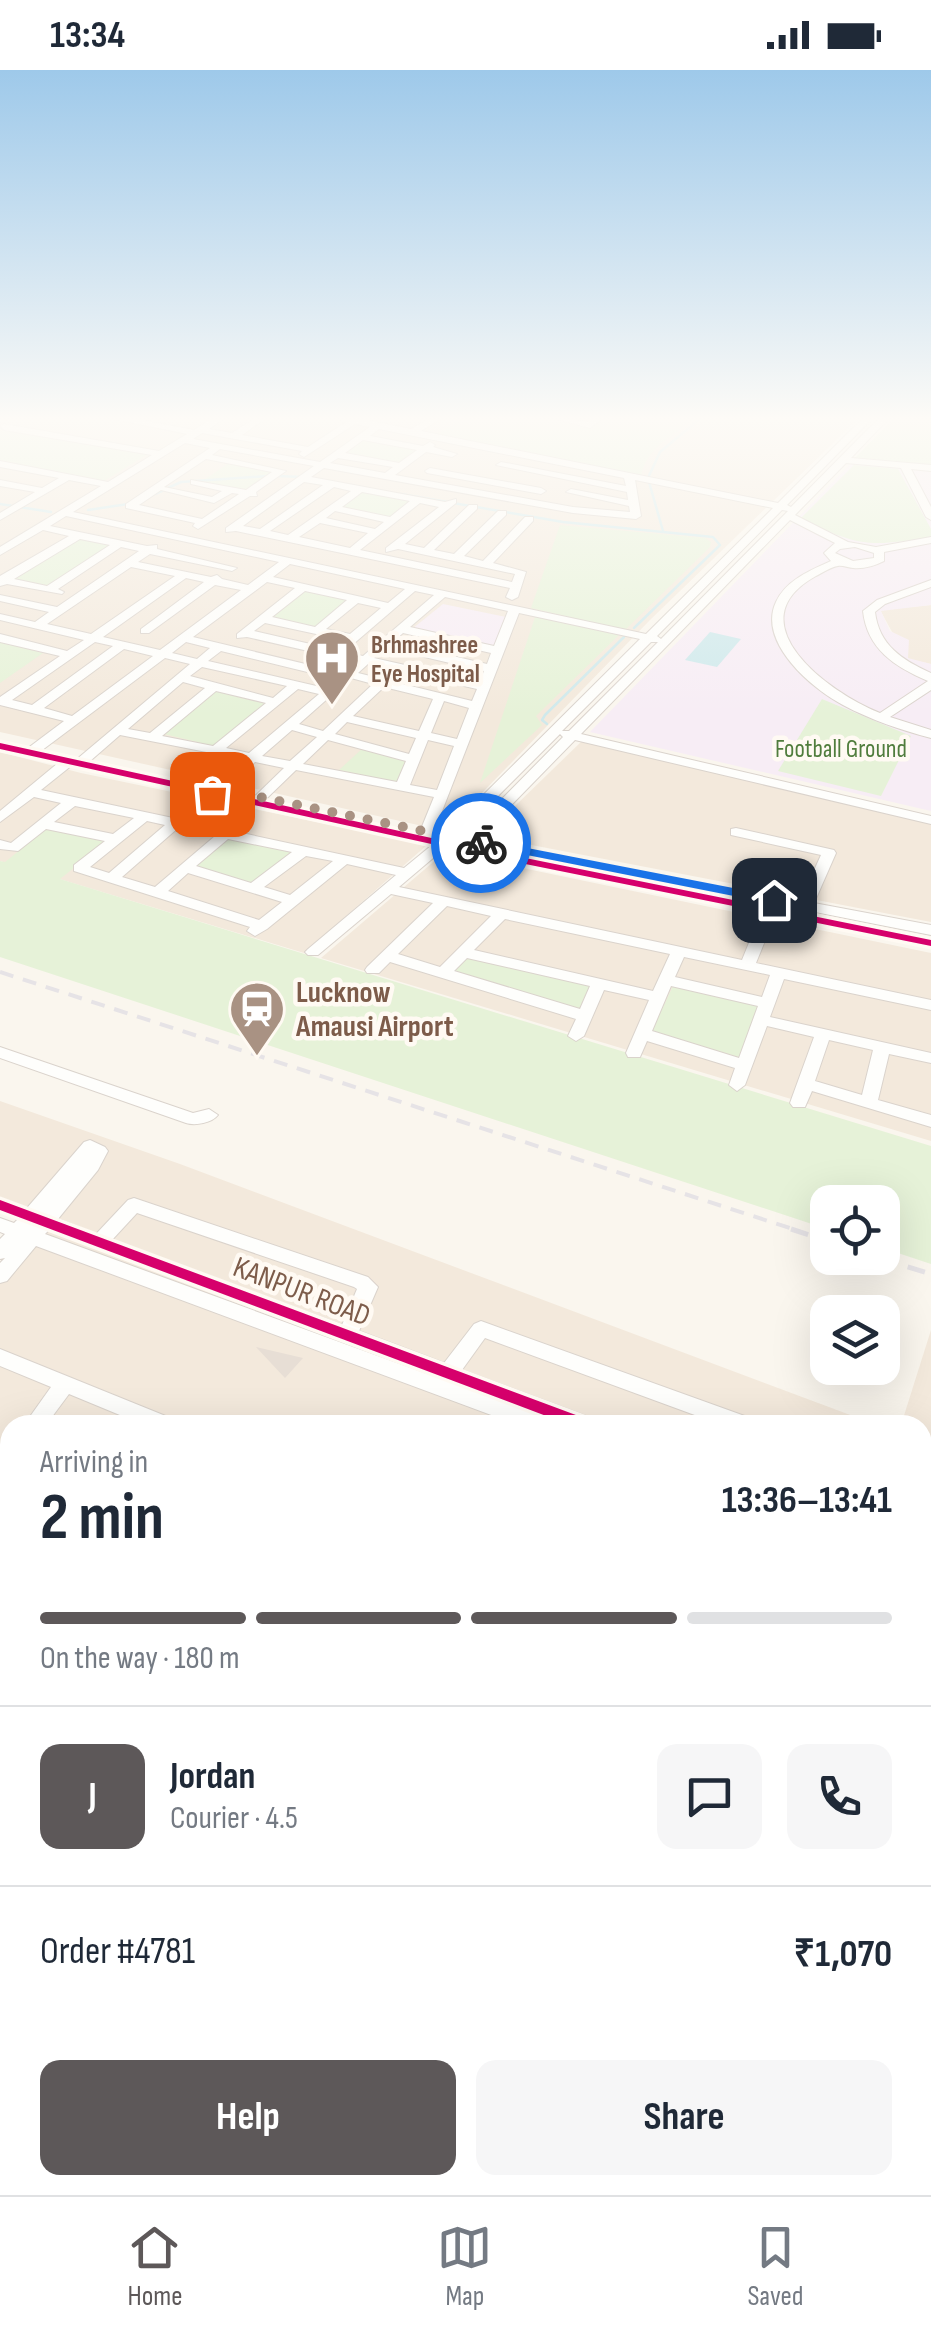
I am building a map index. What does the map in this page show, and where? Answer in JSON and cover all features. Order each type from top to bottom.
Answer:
[{"type":"street","points":[[4,547],[57,517]]},
{"type":"street","points":[[85,517],[666,641]]},
{"type":"street","points":[[183,517],[204,522]]},
{"type":"street","points":[[38,626],[148,550],[211,517]]},
{"type":"street","points":[[212,543],[249,517]]},
{"type":"street","points":[[261,533],[284,517]]},
{"type":"street","points":[[290,539],[321,517]]},
{"type":"street","points":[[378,517],[391,520]]},
{"type":"street","points":[[350,552],[395,517]]},
{"type":"street","points":[[359,574],[432,517]]},
{"type":"street","points":[[426,552],[462,517]]},
{"type":"street","points":[[456,558],[497,517]]},
{"type":"street","points":[[313,952],[446,840],[649,637],[782,517]]},
{"type":"street","points":[[466,840],[666,641],[783,517]]},
{"type":"street","points":[[794,517],[839,545],[876,550],[931,540]]},
{"type":"street","points":[[318,519],[376,532]]},
{"type":"street","points":[[486,564],[530,519]]},
{"type":"street","points":[[41,527],[232,568],[145,631]]},
{"type":"street","points":[[234,528],[516,586]]},
{"type":"street","points":[[2,581],[79,535]]},
{"type":"street","points":[[49,590],[118,544]]},
{"type":"street","points":[[396,545],[522,572],[499,651],[426,836]]},
{"type":"street","points":[[839,545],[829,552],[840,561]]},
{"type":"street","points":[[876,550],[881,555],[874,563],[840,561],[795,582],[776,612],[779,630],[793,660],[815,683],[880,718],[931,734]]},
{"type":"street","points":[[33,750],[290,559]]},
{"type":"street","points":[[129,563],[251,589]]},
{"type":"street","points":[[1,702],[184,575]]},
{"type":"street","points":[[265,578],[390,606]]},
{"type":"street","points":[[2,581],[80,597]]},
{"type":"street","points":[[880,718],[931,681],[896,660],[878,643],[869,625],[869,611],[881,602],[931,583]]},
{"type":"street","points":[[334,653],[415,586]]},
{"type":"street","points":[[2,814],[118,731],[200,663],[303,587]]},
{"type":"street","points":[[112,878],[442,593]]},
{"type":"street","points":[[0,598],[59,611]]},
{"type":"street","points":[[318,630],[356,599]]},
{"type":"street","points":[[0,616],[327,692]]},
{"type":"street","points":[[263,618],[352,638]]},
{"type":"street","points":[[114,623],[478,706]]},
{"type":"street","points":[[401,629],[499,651]]},
{"type":"street","points":[[246,632],[485,687]]},
{"type":"street","points":[[0,638],[68,655]]},
{"type":"street","points":[[384,644],[492,669]]},
{"type":"street","points":[[34,710],[122,645]]},
{"type":"street","points":[[896,660],[931,664]]},
{"type":"street","points":[[182,678],[275,702]]},
{"type":"street","points":[[259,798],[381,683]]},
{"type":"street","points":[[216,750],[296,685]]},
{"type":"street","points":[[153,738],[214,686]]},
{"type":"street","points":[[402,787],[440,697]]},
{"type":"street","points":[[1,702],[74,720]]},
{"type":"street","points":[[345,718],[462,744]]},
{"type":"street","points":[[288,725],[414,759]]},
{"type":"street","points":[[118,731],[442,795]]},
{"type":"street","points":[[556,731],[931,820]]},
{"type":"street","points":[[0,742],[426,836],[772,905],[805,906],[931,930]]},
{"type":"street","points":[[330,772],[358,744]]},
{"type":"street","points":[[214,791],[426,836]]},
{"type":"street","points":[[31,792],[406,873]]},
{"type":"street","points":[[0,844],[13,848],[72,801]]},
{"type":"street","points":[[144,817],[78,868],[158,892],[256,930],[343,860]]},
{"type":"street","points":[[43,824],[115,839]]},
{"type":"street","points":[[736,832],[829,853],[805,906]]},
{"type":"street","points":[[158,892],[225,834]]},
{"type":"street","points":[[446,840],[466,840],[931,943]]},
{"type":"street","points":[[252,888],[303,851]]},
{"type":"street","points":[[186,868],[293,900]]},
{"type":"street","points":[[388,890],[931,1004]]},
{"type":"street","points":[[373,970],[444,902]]},
{"type":"street","points":[[747,966],[772,905]]},
{"type":"street","points":[[443,973],[501,914]]},
{"type":"street","points":[[634,1053],[679,951]]},
{"type":"street","points":[[463,952],[658,997]]},
{"type":"street","points":[[388,956],[584,1016]]},
{"type":"street","points":[[737,1085],[779,972]]},
{"type":"street","points":[[666,980],[768,1003]]},
{"type":"street","points":[[576,1036],[599,984]]},
{"type":"street","points":[[761,1020],[931,1058]]},
{"type":"street","points":[[642,1034],[744,1065]]},
{"type":"street","points":[[800,1104],[823,1034]]},
{"type":"street","points":[[869,1102],[882,1047]]},
{"type":"street","points":[[0,1052],[192,1118],[209,1115]]},
{"type":"street","points":[[806,1084],[931,1119]]},
{"type":"street","name":"KANPUR ROAD","points":[[0,1205],[25,1226],[100,1241],[560,1415]]},
{"type":"street","points":[[100,1241],[134,1205],[361,1282],[368,1287],[347,1335]]},
{"type":"street","points":[[0,1252],[25,1226]]},
{"type":"street","points":[[0,1276],[25,1226]]},
{"type":"street","points":[[25,1226],[516,1415]]},
{"type":"street","points":[[448,1374],[481,1329],[718,1415]]},
{"type":"street","points":[[0,1356],[142,1415]]},
{"type":"street","points":[[41,1415],[65,1383]]},
{"type":"shaded area","points":[[0,517],[756,517],[650,620],[445,831],[0,732]]},
{"type":"shaded area","points":[[798,517],[931,517],[931,605],[881,611],[890,631],[909,640],[908,658],[931,664],[931,811],[590,732]]},
{"type":"shaded area","points":[[443,604],[506,617],[495,648],[412,629]]},
{"type":"shaded area","points":[[931,605],[931,664],[907,659],[880,610]]},
{"type":"shaded area","points":[[584,739],[931,820],[931,922],[484,836]]},
{"type":"shaded area","points":[[0,752],[81,773],[427,845],[304,953],[0,861]]},
{"type":"shaded area","points":[[445,852],[931,953],[931,1141],[321,958]]},
{"type":"shaded area","points":[[0,1101],[180,1164],[850,1415],[0,1415],[0,1284],[58,1220],[0,1200]]},
{"type":"shaded area","points":[[931,1330],[931,1415],[904,1415]]},
{"type":"green space","points":[[924,517],[931,537],[864,542],[836,535],[801,518]]},
{"type":"green space","points":[[560,525],[705,538],[711,542],[625,630],[531,608]]},
{"type":"green space","points":[[78,538],[113,545],[49,587],[14,580]]},
{"type":"green space","points":[[304,590],[353,601],[318,629],[268,617]]},
{"type":"green space","points":[[535,617],[619,635],[536,716],[542,725],[480,783]]},
{"type":"green space","points":[[0,642],[43,653],[0,683]]},
{"type":"green space","points":[[214,691],[266,704],[214,746],[164,734]]},
{"type":"green space","name":"Football Ground","points":[[822,699],[911,736],[881,796],[778,771]]},
{"type":"green space","points":[[363,748],[408,760],[399,783],[339,770]]},
{"type":"green space","points":[[46,829],[108,841],[60,879],[931,1146],[931,1264],[900,1254],[900,1185],[810,1185],[810,1223],[0,957],[0,861],[5,862]]},
{"type":"green space","points":[[226,838],[294,853],[253,885],[195,867]]},
{"type":"green space","points":[[465,957],[590,985],[579,1009],[452,971]]},
{"type":"green space","points":[[673,986],[760,1006],[742,1058],[652,1031]]},
{"type":"water","points":[[710,632],[741,639],[717,667],[685,660]]},
{"type":"building","points":[[256,1347],[303,1358],[285,1378]]},
{"type":"waterway","points":[[535,517],[713,537],[720,545],[634,628]]},
{"type":"waterway","points":[[659,517],[663,531]]},
{"type":"waterway","points":[[547,724],[542,720],[545,715],[624,637]]},
{"type":"railway","points":[[0,972],[799,1231]]},
{"type":"railway","points":[[791,1229],[810,1235]]},
{"type":"railway","points":[[900,1264],[931,1274]]},
{"type":"cycle path","points":[[0,746],[486,853],[931,943]]},
{"type":"cycle path","points":[[0,1205],[560,1415]]},
{"type":"way so far","points":[[212,794],[216,788],[481,843]]},
{"type":"place","name":"Brhmashree Eye Hospital","points":[[332,707]]},
{"type":"place","name":"Lucknow Amausi Airport","points":[[257,1058]]},
{"type":"route","points":[[481,843],[774,900]]}]
